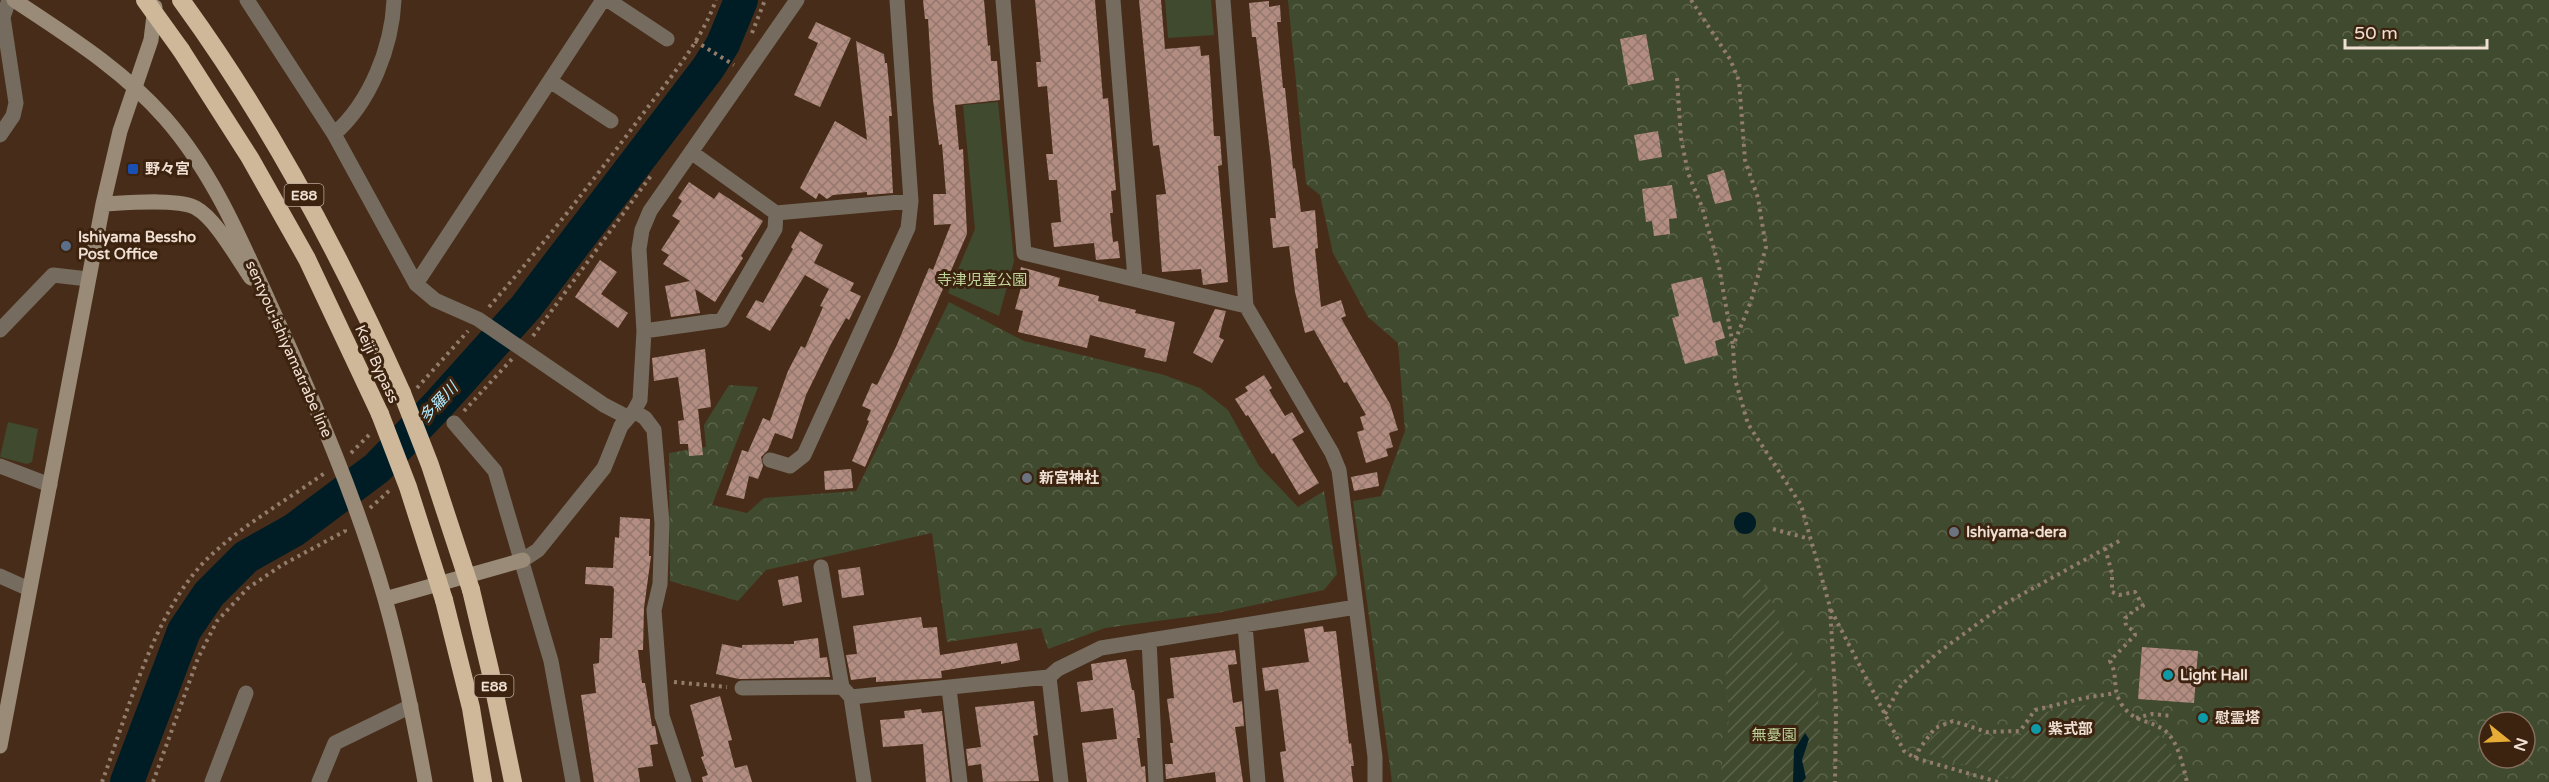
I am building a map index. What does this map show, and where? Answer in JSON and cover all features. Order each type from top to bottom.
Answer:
[{"type":"highway","name":"Keiji Bypass","points":[[145,0],[181,50],[250,158],[307,259],[380,414],[408,487],[444,600],[471,708],[483,782]]},
{"type":"highway","name":"Keiji Bypass","points":[[184,4],[271,137],[325,231],[374,329],[402,393],[434,475],[471,590],[513,782]]},
{"type":"main road","name":"sentyou-ishiyamatrabe line","points":[[14,0],[94,53],[135,86],[165,118],[207,175],[230,216],[341,468],[362,509],[411,706],[425,782]]},
{"type":"main road","points":[[0,746],[88,279],[120,131],[151,40],[155,0]]},
{"type":"main road","points":[[104,204],[187,203],[196,207],[212,222],[271,307]]},
{"type":"main road","points":[[385,599],[523,560]]},
{"type":"street","points":[[0,135],[13,116],[16,103],[3,17],[9,0]]},
{"type":"street","points":[[247,0],[334,134],[416,284],[435,300],[485,323],[604,405],[645,418],[654,430],[662,523],[660,584],[654,610],[662,716],[684,782]]},
{"type":"street","points":[[334,134],[360,106],[379,64],[390,35],[394,0]]},
{"type":"street","points":[[416,284],[603,0]]},
{"type":"street","points":[[608,0],[667,39]]},
{"type":"street","points":[[523,560],[538,550],[604,468],[621,426],[640,400],[644,331],[639,271],[642,230],[650,211],[797,0]]},
{"type":"street","points":[[770,460],[790,466],[804,455],[908,228],[911,201],[897,0]]},
{"type":"street","points":[[1003,0],[1024,253],[1246,306]]},
{"type":"street","points":[[1113,0],[1135,279]]},
{"type":"street","points":[[1222,0],[1246,306],[1332,453],[1339,470],[1375,757],[1375,782]]},
{"type":"street","points":[[550,81],[611,121]]},
{"type":"street","points":[[691,152],[776,213],[911,201]]},
{"type":"street","points":[[644,331],[722,320],[775,229],[776,213]]},
{"type":"street","points":[[0,330],[53,275],[88,279]]},
{"type":"street","points":[[454,423],[495,471],[551,661],[573,782]]},
{"type":"street","points":[[0,466],[50,485]]},
{"type":"street","points":[[821,567],[864,782]]},
{"type":"street","points":[[0,576],[29,589]]},
{"type":"street","points":[[742,688],[846,692],[949,688],[1049,676],[1058,669],[1101,648],[1356,607]]},
{"type":"street","points":[[1245,625],[1258,782]]},
{"type":"street","points":[[1149,640],[1155,782]]},
{"type":"street","points":[[1049,676],[1061,782]]},
{"type":"street","points":[[949,688],[960,782]]},
{"type":"street","points":[[212,782],[246,693]]},
{"type":"street","points":[[319,782],[336,743],[411,706]]},
{"type":"path","points":[[748,41],[765,0]]},
{"type":"path","points":[[1691,0],[1730,59],[1739,81],[1745,160],[1758,198],[1763,227],[1765,257],[1733,346]]},
{"type":"path","points":[[697,42],[732,63]]},
{"type":"path","points":[[729,74],[739,58]]},
{"type":"path","points":[[1677,78],[1682,138],[1688,172],[1702,207],[1719,267],[1733,346],[1735,379],[1748,424],[1801,505],[1830,607],[1904,752],[1916,758],[1998,782]]},
{"type":"path","points":[[454,423],[520,347],[657,168]]},
{"type":"path","points":[[362,509],[374,506],[398,482]]},
{"type":"path","points":[[153,782],[198,658],[216,621],[248,588],[282,565],[345,531],[344,525]]},
{"type":"path","points":[[1773,529],[1811,540]]},
{"type":"path","points":[[1885,714],[1901,685],[1939,652],[2006,603],[2121,540]]},
{"type":"path","points":[[2105,548],[2112,573],[2112,592],[2119,595],[2135,592],[2143,606],[2132,611],[2130,616],[2125,618],[2126,626],[2135,635],[2110,661],[2116,672],[2116,693],[2122,705],[2135,719],[2163,729],[2173,740],[2187,782]]},
{"type":"path","points":[[1830,607],[1836,708],[1835,782]]},
{"type":"path","points":[[680,683],[724,687]]},
{"type":"path","points":[[1916,758],[1920,748],[1935,728],[1953,721],[1987,732],[2020,731],[2035,710],[2116,693]]},
{"type":"path","points":[[2135,719],[2152,714],[2172,716]]},
{"type":"green space","points":[[1165,0],[1211,0],[1214,35],[1168,38]]},
{"type":"green space","points":[[1288,0],[2549,0],[2549,782],[1392,782],[1353,501],[1381,496],[1405,431],[1398,343],[1368,317],[1333,253],[1320,195],[1306,184]]},
{"type":"green space","name":"寺津児童公園","points":[[998,102],[1014,261],[999,316],[948,293],[975,229],[963,105]]},
{"type":"green space","points":[[949,302],[1024,341],[1164,375],[1200,388],[1228,410],[1259,466],[1298,507],[1324,491],[1337,574],[1324,590],[1217,613],[1105,628],[1048,649],[1041,628],[947,642],[932,533],[766,570],[738,601],[670,581],[669,453],[706,447],[704,425],[729,385],[758,387],[712,505],[747,513],[764,498],[856,491]]},
{"type":"green space","points":[[8,422],[38,429],[32,462],[27,464],[0,457]]},
{"type":"green space","name":"無憂園","points":[[1751,578],[1758,578],[1763,582],[1796,662],[1814,680],[1818,696],[1820,732],[1818,782],[1719,782],[1728,731],[1729,707],[1725,681],[1729,650],[1747,581]]},
{"type":"green space","points":[[2108,701],[2115,705],[2129,721],[2150,730],[2162,739],[2174,759],[2180,782],[2025,782],[1924,753],[1929,741],[1939,731],[1946,728],[1960,728],[1993,737],[2014,737],[2022,735],[2033,717],[2041,713]]},
{"type":"water","points":[[1745,512],[1753,515],[1756,523],[1753,531],[1745,534],[1737,531],[1734,523],[1737,515]]},
{"type":"water","points":[[1805,733],[1809,739],[1802,760],[1806,778],[1802,782],[1793,782],[1794,750]]},
{"type":"building","points":[[923,0],[984,0],[988,46],[990,45],[991,61],[997,61],[1000,100],[955,105],[959,150],[963,149],[967,234],[865,467],[852,461],[869,421],[867,420],[871,410],[862,406],[872,383],[877,385],[896,347],[929,268],[933,270],[951,224],[934,225],[933,194],[946,194],[942,144],[939,145],[933,100],[928,19],[925,19]]},
{"type":"building","points":[[1035,0],[1095,0],[1103,99],[1108,98],[1116,190],[1111,191],[1113,213],[1110,213],[1113,242],[1118,241],[1120,258],[1096,260],[1094,243],[1054,247],[1051,223],[1061,222],[1057,180],[1049,180],[1046,154],[1053,154],[1047,86],[1038,87],[1036,62],[1041,62]]},
{"type":"building","points":[[1139,0],[1161,0],[1165,49],[1200,46],[1201,56],[1209,55],[1214,136],[1220,136],[1222,165],[1218,166],[1228,282],[1203,285],[1201,269],[1162,272],[1156,195],[1166,194],[1159,145],[1153,146]]},
{"type":"building","points":[[1269,1],[1269,7],[1280,5],[1281,22],[1277,22],[1283,88],[1285,88],[1293,169],[1295,168],[1301,212],[1315,210],[1318,248],[1315,249],[1321,307],[1341,300],[1346,316],[1341,318],[1390,404],[1398,430],[1389,433],[1393,447],[1386,449],[1388,456],[1366,463],[1357,432],[1364,430],[1360,417],[1366,415],[1347,382],[1344,383],[1314,330],[1305,333],[1295,292],[1289,246],[1273,248],[1270,218],[1276,218],[1271,161],[1256,37],[1252,37],[1249,3]]},
{"type":"building","points":[[816,22],[851,38],[820,107],[794,95],[818,43],[808,38]]},
{"type":"building","points":[[1646,34],[1654,80],[1628,85],[1620,39]]},
{"type":"building","points":[[856,41],[884,54],[885,63],[887,63],[892,116],[889,116],[893,193],[867,195],[867,192],[833,195],[827,199],[819,193],[816,199],[800,188],[835,121],[867,140]]},
{"type":"building","points":[[1658,131],[1662,157],[1639,161],[1634,135]]},
{"type":"building","points":[[1724,170],[1732,200],[1715,204],[1707,175]]},
{"type":"building","points":[[689,182],[714,199],[719,192],[763,221],[715,302],[695,289],[700,313],[671,317],[665,286],[690,281],[663,264],[669,255],[661,250],[680,221],[672,216],[682,201],[678,198]]},
{"type":"building","points":[[1672,185],[1677,218],[1669,219],[1670,234],[1654,236],[1652,221],[1646,222],[1642,189]]},
{"type":"building","points":[[800,231],[823,245],[814,263],[854,283],[850,291],[861,296],[849,320],[846,318],[831,344],[806,395],[792,439],[775,433],[768,450],[761,457],[763,466],[758,479],[749,476],[744,499],[726,495],[742,450],[748,452],[763,418],[770,421],[788,371],[801,346],[805,348],[823,307],[820,306],[829,289],[805,275],[770,331],[746,317],[756,300],[763,303],[793,249],[791,247]]},
{"type":"building","points":[[600,260],[617,272],[601,294],[628,313],[618,328],[575,297]]},
{"type":"building","points":[[1021,267],[1060,278],[1058,286],[1099,296],[1098,301],[1136,310],[1135,313],[1175,322],[1166,362],[1144,357],[1146,349],[1090,335],[1087,348],[1018,332],[1023,311],[1015,309],[1022,284],[1017,283]]},
{"type":"building","points":[[1702,277],[1713,323],[1720,321],[1725,338],[1715,341],[1718,355],[1685,364],[1672,318],[1679,316],[1671,284]]},
{"type":"building","points":[[1215,309],[1226,311],[1219,337],[1224,340],[1212,363],[1193,353]]},
{"type":"building","points":[[705,349],[711,407],[698,409],[703,455],[689,456],[688,444],[680,444],[678,421],[684,420],[678,377],[654,381],[652,358]]},
{"type":"building","points":[[1264,375],[1272,388],[1269,390],[1285,416],[1292,412],[1304,432],[1292,439],[1319,483],[1299,495],[1274,453],[1272,454],[1248,415],[1246,416],[1235,399],[1248,391],[1245,387]]},
{"type":"building","points":[[851,469],[853,488],[825,490],[824,471]]},
{"type":"building","points":[[1377,472],[1379,486],[1354,491],[1351,477]]},
{"type":"building","points":[[620,517],[650,519],[649,556],[651,556],[644,608],[643,650],[638,650],[642,683],[645,683],[652,726],[655,726],[658,744],[650,745],[653,766],[638,768],[640,782],[594,782],[581,695],[596,693],[593,664],[599,663],[600,638],[612,638],[614,589],[612,586],[585,584],[586,567],[613,568],[615,537],[619,538]]},
{"type":"building","points":[[860,567],[864,595],[842,598],[838,570]]},
{"type":"building","points":[[798,576],[802,602],[783,606],[778,580]]},
{"type":"building","points":[[921,617],[923,628],[937,627],[940,655],[1017,643],[1020,660],[941,671],[942,678],[876,682],[876,677],[851,680],[846,655],[857,654],[853,626]]},
{"type":"building","points":[[1323,626],[1324,632],[1336,631],[1349,744],[1351,743],[1354,766],[1351,766],[1353,782],[1284,782],[1280,752],[1286,751],[1278,689],[1265,691],[1262,668],[1309,662],[1304,629]]},
{"type":"building","points":[[818,638],[820,658],[827,657],[830,677],[739,679],[716,674],[722,644],[742,648],[742,645],[794,644],[794,641]]},
{"type":"building","name":"Light Hall","points":[[2142,647],[2198,651],[2194,703],[2138,699]]},
{"type":"building","points":[[1235,650],[1237,664],[1228,665],[1233,703],[1242,701],[1244,726],[1235,727],[1243,782],[1216,782],[1215,772],[1166,779],[1165,764],[1173,764],[1170,743],[1173,743],[1167,699],[1174,698],[1170,658]]},
{"type":"building","points":[[1126,659],[1132,690],[1134,690],[1140,738],[1137,738],[1141,767],[1145,766],[1146,782],[1087,782],[1082,743],[1117,739],[1113,708],[1081,712],[1077,682],[1093,680],[1091,664]]},
{"type":"building","points":[[720,696],[732,740],[728,741],[735,768],[747,765],[752,782],[703,782],[702,777],[708,775],[701,757],[704,756],[690,705]]},
{"type":"building","points":[[1034,701],[1038,735],[1033,736],[1039,781],[983,782],[981,764],[968,766],[966,749],[981,747],[975,707]]},
{"type":"building","points":[[921,709],[922,713],[942,711],[950,782],[926,782],[923,744],[883,747],[880,720],[905,718],[904,711]]},
{"type":"waterway","name":"多羅川","points":[[127,782],[184,631],[209,594],[246,557],[294,530],[377,468],[437,406],[526,307],[708,68],[723,44],[741,0]]},
{"type":"place","name":"野々宮","points":[[133,169]]},
{"type":"place","name":"Ishiyama Bessho Post Office","points":[[66,246]]},
{"type":"place","name":"新宮神社","points":[[1027,478]]},
{"type":"place","name":"Ishiyama-dera","points":[[1954,532]]},
{"type":"place","name":"Light Hall","points":[[2168,675]]},
{"type":"place","name":"慰霊塔","points":[[2203,718]]},
{"type":"place","name":"紫式部","points":[[2036,729]]}]
